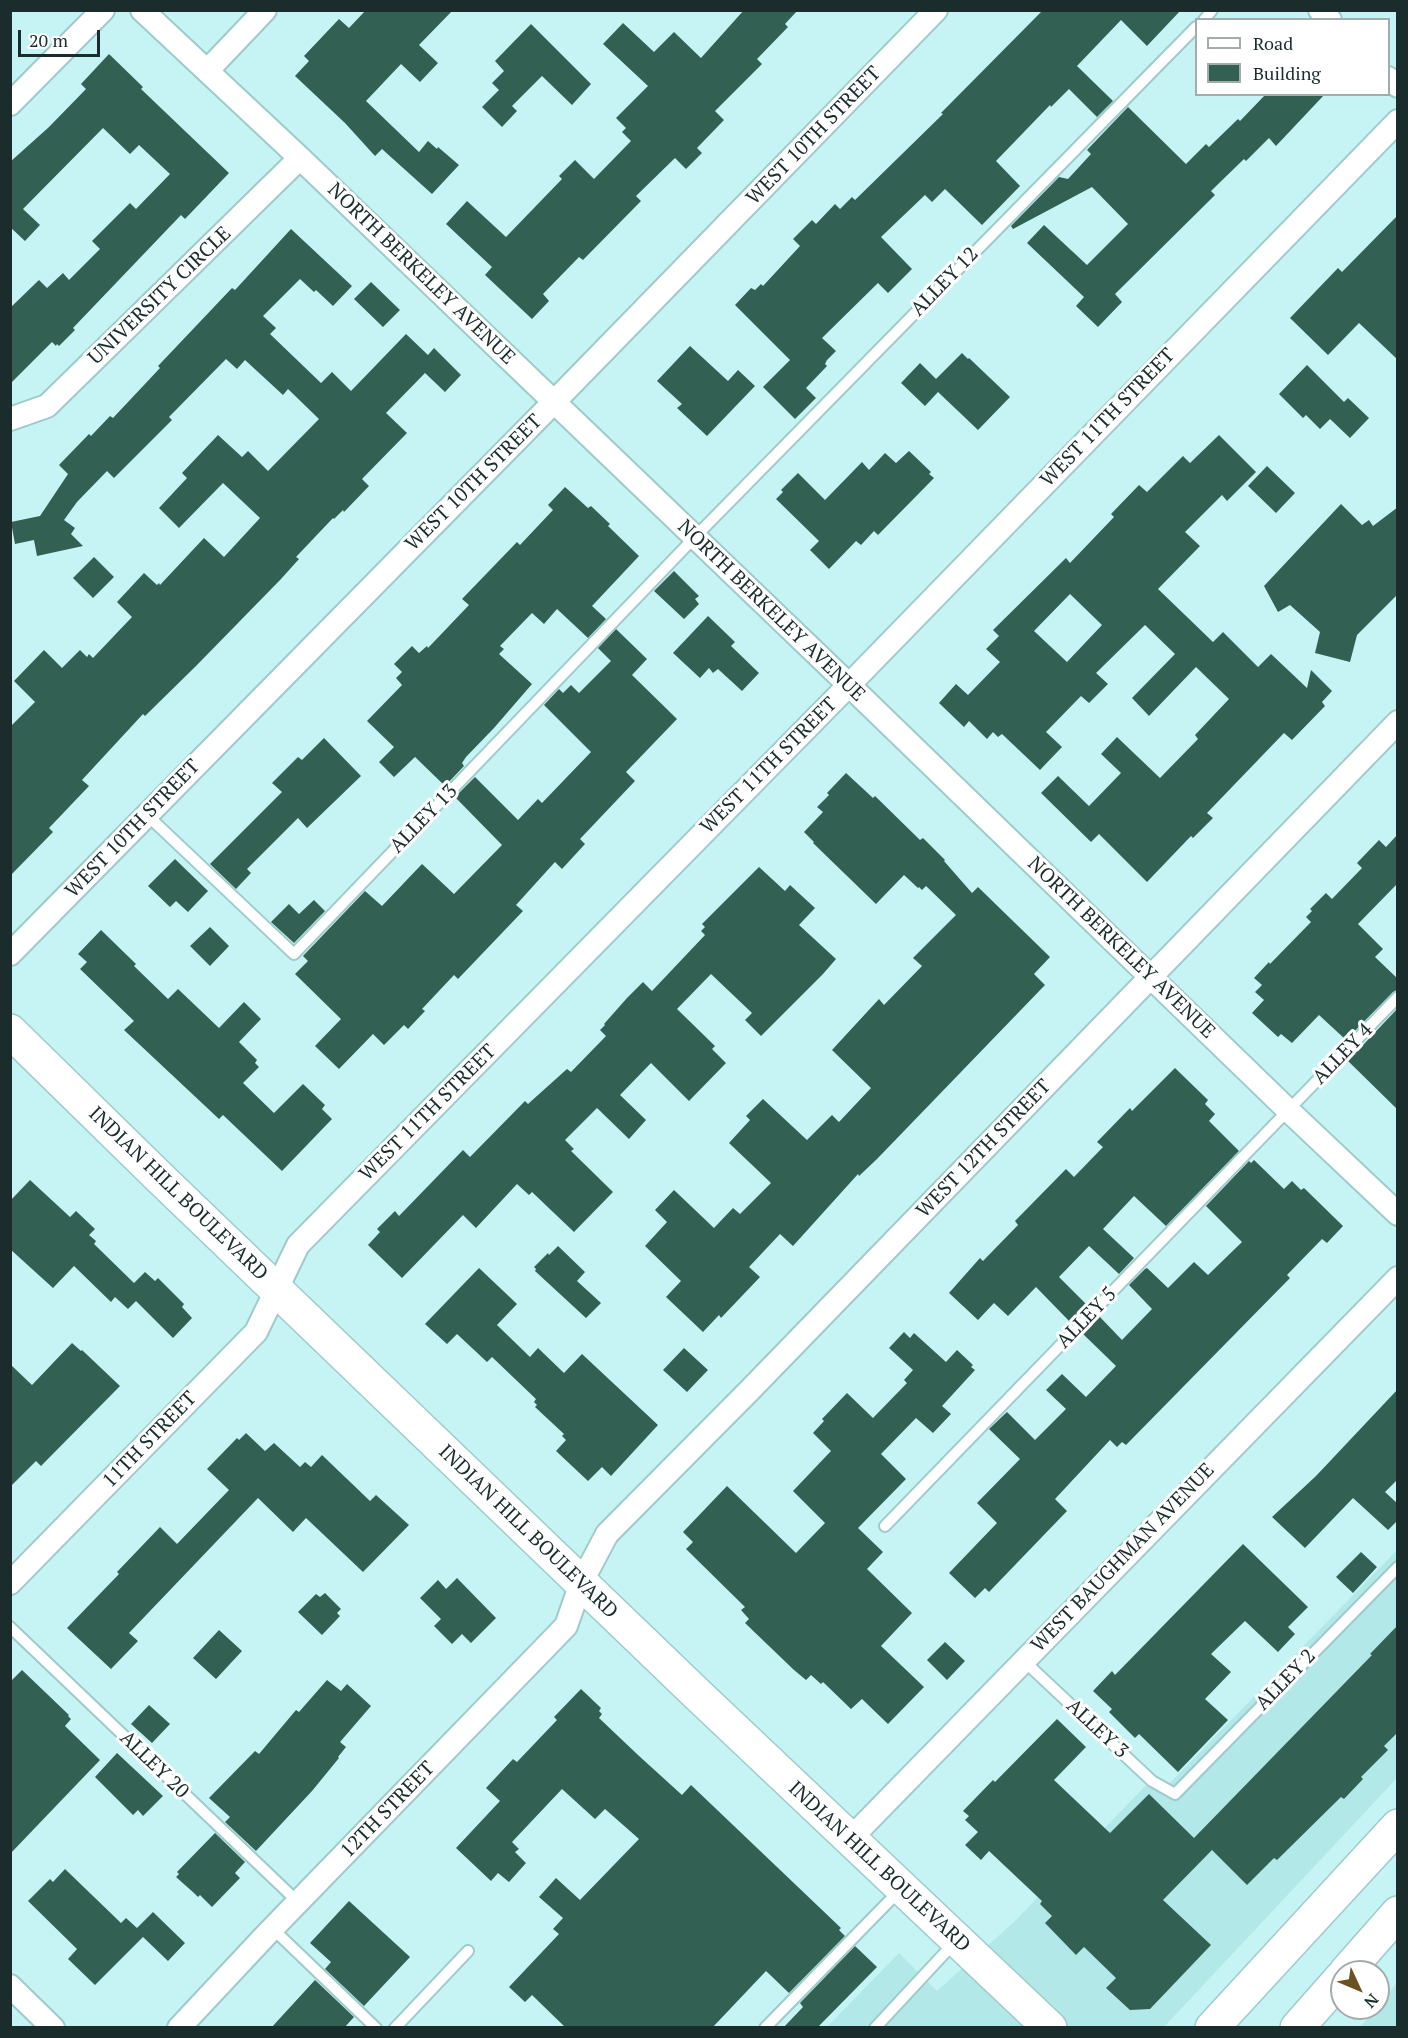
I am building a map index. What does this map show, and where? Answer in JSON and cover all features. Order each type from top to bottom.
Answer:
[{"type":"main road","name":"INDIAN HILL BOULEVARD","points":[[10,1031],[581,1583],[1050,2028]]},
{"type":"main road","points":[[1212,2028],[1398,1826]]},
{"type":"main road","points":[[1357,1960],[1398,1913]]},
{"type":"main road","points":[[1297,2028],[1330,1991]]},
{"type":"street","points":[[10,104],[104,10]]},
{"type":"street","name":"NORTH BERKELEY AVENUE","points":[[142,10],[300,158],[1398,1214]]},
{"type":"street","points":[[207,71],[265,10]]},
{"type":"street","name":"WEST 10TH STREET","points":[[10,954],[554,402],[936,10]]},
{"type":"street","name":"WEST 11TH STREET","points":[[277,1289],[298,1245],[849,685],[1398,121]]},
{"type":"street","name":"UNIVERSITY CIRCLE","points":[[10,419],[47,406],[300,158]]},
{"type":"street","name":"WEST 12TH STREET","points":[[581,1583],[608,1534],[1398,722]]},
{"type":"street","name":"WEST BAUGHMAN AVENUE","points":[[850,1839],[1398,1278]]},
{"type":"street","name":"11TH STREET","points":[[10,1583],[256,1332],[277,1289]]},
{"type":"street","name":"12TH STREET","points":[[179,2028],[566,1626],[581,1583]]},
{"type":"street","points":[[10,1986],[53,2028]]},
{"type":"lane","name":"ALLEY 12","points":[[694,538],[1195,29]]},
{"type":"lane","name":"ALLEY 13","points":[[147,815],[294,954],[694,538]]},
{"type":"lane","name":"ALLEY 4","points":[[1289,1111],[1398,997]]},
{"type":"lane","name":"ALLEY 5","points":[[885,1526],[1289,1111]]},
{"type":"lane","name":"ALLEY 2","points":[[1175,1794],[1398,1567]]},
{"type":"lane","name":"ALLEY 20","points":[[10,1627],[298,1902]]},
{"type":"lane","name":"ALLEY 3","points":[[1023,1660],[1152,1781],[1175,1794]]},
{"type":"lane","points":[[765,2028],[902,1888]]},
{"type":"lane","points":[[273,1928],[376,2028]]},
{"type":"lane","points":[[874,2028],[957,1940]]},
{"type":"lane","points":[[395,2028],[468,1951]]},
{"type":"shaded area","points":[[1397,1550],[1397,1778],[1164,2027],[826,2028],[899,1953],[937,1991],[1014,1922],[1154,1777],[1166,1787]]},
{"type":"shaded area","points":[[1397,1982],[1397,2027],[1360,2027],[1367,2020],[1390,2020],[1390,1992]]},
{"type":"building","points":[[366,10],[453,10],[419,45],[438,63],[420,82],[401,64],[366,101],[419,152],[428,141],[459,165],[432,194],[382,149],[375,156],[345,123],[295,76],[309,61],[304,56],[339,19],[349,28]]},
{"type":"building","points":[[744,10],[798,10],[785,24],[788,27],[757,59],[762,64],[715,111],[724,120],[697,148],[702,153],[686,169],[675,158],[636,196],[641,201],[583,260],[579,257],[543,294],[549,301],[532,319],[485,275],[492,267],[446,224],[467,201],[506,237],[562,179],[559,176],[575,160],[594,179],[631,141],[622,132],[626,128],[616,118],[648,86],[603,44],[623,23],[654,52],[674,32],[701,58]]},
{"type":"building","points":[[1043,10],[1181,10],[1147,46],[1121,20],[1077,66],[1113,101],[1097,117],[1069,89],[1051,107],[1050,105],[996,161],[1020,186],[982,225],[945,189],[932,202],[925,195],[881,237],[912,269],[888,293],[878,283],[822,338],[836,351],[827,360],[825,364],[827,366],[806,388],[816,398],[795,419],[763,387],[790,360],[735,305],[751,288],[755,290],[761,284],[763,286],[800,246],[793,239],[812,220],[816,224],[835,204],[840,209],[852,197],[855,200],[943,114],[941,113]]},
{"type":"building","points":[[531,24],[591,84],[572,105],[542,76],[512,106],[517,111],[502,127],[482,107],[499,90],[492,83],[504,71],[495,61]]},
{"type":"building","points":[[109,54],[143,87],[141,89],[229,173],[185,219],[181,215],[73,328],[75,330],[59,346],[52,342],[10,384],[10,308],[39,280],[47,288],[63,273],[69,280],[100,249],[92,241],[130,203],[136,209],[170,174],[139,145],[130,154],[103,128],[23,209],[40,225],[25,241],[10,227],[10,162],[86,89],[81,84]]},
{"type":"building","points":[[1264,96],[1323,96],[1276,146],[1269,138],[1211,191],[1215,195],[1115,294],[1122,302],[1098,327],[1076,306],[1084,297],[1027,243],[1044,225],[1087,265],[1128,224],[1092,187],[1013,229],[1011,226],[1059,177],[1068,179],[1091,154],[1087,150],[1128,107],[1186,164],[1206,144],[1209,147],[1238,119],[1240,121]]},
{"type":"building","points":[[1398,215],[1398,360],[1359,323],[1328,355],[1290,318],[1338,268],[1342,272]]},
{"type":"building","points":[[291,229],[352,286],[333,306],[300,279],[263,316],[276,328],[270,334],[321,383],[332,372],[351,391],[406,334],[428,355],[434,348],[461,375],[445,392],[425,373],[386,413],[407,433],[362,479],[369,486],[344,512],[343,510],[333,518],[296,557],[299,559],[281,579],[145,716],[143,714],[82,780],[89,786],[49,828],[53,832],[10,876],[10,727],[35,702],[14,681],[44,650],[62,668],[80,650],[87,657],[89,654],[93,658],[132,617],[117,602],[144,573],[160,585],[204,538],[224,557],[260,518],[223,483],[179,528],[159,508],[187,478],[182,473],[218,435],[242,457],[248,451],[268,471],[319,419],[288,389],[283,395],[245,360],[237,369],[226,359],[169,417],[172,420],[114,478],[107,471],[77,502],[64,520],[75,528],[71,534],[83,546],[37,556],[34,540],[15,544],[11,522],[40,516],[68,474],[59,465],[89,434],[91,436],[110,416],[113,418],[160,368],[158,366],[232,288],[235,290]]},
{"type":"building","points":[[371,282],[400,310],[383,327],[354,299]]},
{"type":"building","points":[[690,346],[728,381],[738,370],[755,386],[707,436],[677,408],[682,404],[657,381]]},
{"type":"building","points":[[962,353],[1010,397],[978,430],[938,392],[925,406],[901,383],[920,363],[936,379]]},
{"type":"building","points":[[1307,365],[1344,402],[1348,398],[1369,418],[1350,438],[1330,419],[1320,429],[1306,415],[1303,418],[1279,394]]},
{"type":"building","points":[[1219,435],[1256,472],[1227,501],[1222,495],[1185,532],[1200,546],[1158,589],[1213,642],[1223,632],[1258,667],[1271,654],[1307,688],[1311,670],[1332,691],[1322,702],[1325,706],[1292,740],[1284,733],[1207,813],[1213,818],[1193,838],[1191,836],[1147,882],[1099,834],[1091,842],[1041,793],[1058,776],[1089,806],[1121,773],[1101,754],[1117,737],[1160,778],[1198,739],[1195,735],[1229,699],[1196,667],[1149,716],[1132,698],[1175,654],[1145,625],[1096,673],[1108,684],[1089,703],[1081,696],[1046,732],[1062,747],[1040,770],[1002,734],[998,737],[993,732],[987,739],[969,721],[964,727],[939,703],[956,684],[968,695],[1000,662],[986,649],[999,636],[993,630],[1066,558],[1070,563],[1114,517],[1111,514],[1139,485],[1147,492],[1183,456],[1190,463]],"holes":[[[1070,594],[1102,625],[1067,662],[1034,631]]]},
{"type":"building","points":[[909,451],[931,472],[929,474],[934,478],[878,535],[874,531],[861,545],[856,541],[829,569],[810,550],[819,541],[776,499],[783,492],[781,490],[798,473],[825,500],[862,462],[869,470],[885,453],[896,463]]},
{"type":"building","points":[[1267,466],[1295,493],[1276,513],[1248,486]]},
{"type":"building","points":[[565,487],[588,508],[591,506],[639,556],[592,606],[606,619],[588,638],[557,609],[544,624],[532,613],[500,646],[504,649],[499,654],[532,684],[466,757],[462,763],[464,766],[445,786],[415,757],[394,777],[379,762],[394,747],[367,721],[402,685],[396,678],[402,672],[394,664],[412,646],[419,653],[427,646],[428,648],[469,605],[462,599],[517,542],[520,545],[553,510],[548,505]]},
{"type":"building","points":[[1341,504],[1362,525],[1369,520],[1373,526],[1398,507],[1398,594],[1357,635],[1350,662],[1315,653],[1320,632],[1290,605],[1278,612],[1264,586]]},
{"type":"building","points":[[94,557],[114,577],[93,598],[73,578]]},
{"type":"building","points":[[674,571],[699,596],[695,599],[699,604],[684,619],[654,591]]},
{"type":"building","points":[[708,616],[735,642],[731,646],[759,673],[742,691],[718,669],[713,673],[709,668],[700,678],[673,653]]},
{"type":"building","points":[[616,629],[647,659],[632,675],[677,719],[626,772],[635,781],[580,839],[585,844],[562,869],[555,862],[516,905],[523,911],[458,979],[454,975],[422,1009],[425,1011],[408,1029],[404,1025],[384,1045],[373,1034],[339,1069],[315,1046],[341,1019],[295,974],[308,961],[303,956],[365,891],[382,906],[422,864],[454,894],[502,845],[455,797],[475,777],[518,820],[538,799],[542,803],[591,752],[544,705],[559,689],[563,693],[571,685],[579,693],[611,661],[598,648]]},
{"type":"building","points":[[324,738],[361,776],[307,828],[298,818],[247,869],[251,873],[236,889],[210,864],[282,792],[272,783],[298,757],[302,760]]},
{"type":"building","points":[[846,773],[873,798],[875,796],[920,840],[923,838],[972,893],[978,887],[1050,957],[1034,974],[1045,985],[877,1159],[859,1176],[858,1174],[793,1246],[780,1234],[749,1267],[760,1277],[721,1318],[719,1315],[703,1332],[666,1297],[681,1281],[645,1246],[667,1222],[655,1210],[674,1190],[714,1228],[733,1208],[740,1214],[771,1183],[729,1143],[750,1120],[746,1116],[763,1099],[807,1140],[832,1115],[839,1122],[871,1088],[832,1050],[879,999],[884,1005],[922,966],[913,958],[956,915],[926,886],[922,890],[918,888],[904,875],[876,904],[804,832],[823,812],[817,807]]},
{"type":"building","points":[[1398,834],[1398,883],[1358,924],[1383,949],[1375,957],[1398,979],[1398,990],[1393,992],[1346,1040],[1319,1015],[1292,1043],[1281,1034],[1278,1037],[1252,1013],[1264,1000],[1255,992],[1262,985],[1254,978],[1311,922],[1306,917],[1312,911],[1310,909],[1326,893],[1332,899],[1362,868],[1357,863],[1379,840],[1386,847]]},
{"type":"building","points":[[175,859],[208,891],[188,912],[176,901],[170,907],[148,886]]},
{"type":"building","points":[[759,867],[785,891],[790,885],[815,908],[799,925],[836,959],[823,974],[761,1036],[745,1020],[752,1013],[711,974],[677,1009],[715,1046],[712,1049],[726,1063],[689,1101],[651,1063],[620,1095],[646,1120],[629,1139],[597,1108],[565,1140],[574,1149],[571,1151],[613,1192],[574,1232],[532,1192],[529,1195],[517,1184],[476,1228],[463,1215],[402,1278],[368,1245],[380,1232],[377,1229],[395,1211],[399,1216],[463,1150],[470,1157],[525,1101],[528,1104],[567,1069],[571,1072],[606,1036],[600,1030],[627,998],[643,982],[652,991],[705,935],[701,931],[705,927],[702,924]]},
{"type":"building","points":[[314,900],[325,911],[294,943],[271,922],[289,904],[299,914]]},
{"type":"building","points":[[210,927],[229,946],[210,966],[190,946]]},
{"type":"building","points":[[101,930],[168,999],[178,989],[219,1028],[244,1002],[261,1019],[239,1042],[257,1060],[255,1063],[259,1067],[243,1083],[274,1113],[303,1084],[325,1105],[322,1109],[332,1119],[282,1171],[223,1115],[219,1119],[124,1030],[134,1021],[80,969],[87,962],[78,954]]},
{"type":"building","points":[[1398,1008],[1398,1110],[1348,1061]]},
{"type":"building","points":[[1175,1068],[1208,1100],[1205,1104],[1215,1114],[1209,1121],[1239,1151],[1166,1226],[1134,1196],[1103,1229],[1134,1258],[1119,1274],[1089,1246],[1059,1277],[1088,1306],[1071,1323],[1036,1287],[1008,1316],[994,1303],[978,1320],[949,1293],[980,1258],[983,1261],[1018,1225],[1015,1221],[1066,1169],[1074,1177],[1103,1147],[1097,1142],[1130,1108],[1132,1111]]},
{"type":"building","points":[[1254,1160],[1284,1189],[1292,1181],[1301,1190],[1304,1188],[1343,1226],[1327,1243],[1322,1239],[1287,1275],[1290,1278],[1126,1445],[1122,1442],[1117,1447],[1110,1440],[1055,1499],[1067,1511],[989,1592],[985,1588],[975,1598],[949,1573],[997,1523],[977,1503],[1020,1459],[989,1429],[1007,1412],[1035,1440],[1066,1409],[1046,1390],[1062,1374],[1086,1397],[1116,1366],[1082,1333],[1099,1316],[1122,1340],[1152,1309],[1129,1285],[1145,1269],[1147,1268],[1168,1288],[1194,1262],[1208,1275],[1242,1242],[1206,1206],[1249,1161],[1251,1163]]},
{"type":"building","points":[[30,1180],[70,1217],[76,1211],[95,1229],[89,1235],[96,1241],[94,1244],[134,1283],[145,1272],[155,1281],[158,1278],[184,1304],[182,1307],[192,1318],[173,1338],[136,1301],[128,1309],[115,1297],[111,1302],[74,1266],[53,1288],[10,1249],[10,1201]]},
{"type":"building","points":[[558,1246],[585,1272],[577,1281],[601,1303],[586,1318],[535,1271],[534,1267]]},
{"type":"building","points":[[479,1268],[517,1304],[497,1325],[530,1357],[538,1348],[564,1373],[582,1354],[658,1425],[611,1476],[602,1467],[588,1481],[556,1451],[566,1440],[562,1436],[564,1434],[535,1407],[536,1399],[492,1357],[487,1362],[457,1334],[447,1344],[425,1324]]},
{"type":"building","points":[[904,1332],[910,1338],[914,1333],[946,1362],[957,1350],[973,1365],[971,1367],[975,1370],[942,1406],[951,1414],[933,1433],[916,1418],[881,1454],[906,1479],[858,1528],[883,1552],[867,1569],[912,1613],[881,1646],[924,1687],[888,1724],[862,1699],[851,1709],[823,1682],[821,1684],[811,1675],[806,1680],[794,1670],[745,1623],[749,1619],[741,1610],[745,1607],[686,1549],[693,1542],[683,1532],[727,1486],[796,1553],[825,1523],[793,1491],[831,1451],[813,1433],[824,1421],[822,1419],[847,1393],[873,1418],[907,1383],[904,1380],[913,1370],[889,1348]]},
{"type":"building","points":[[72,1343],[120,1386],[41,1466],[36,1461],[10,1487],[10,1364],[32,1385]]},
{"type":"building","points":[[684,1348],[708,1370],[687,1392],[663,1370]]},
{"type":"building","points":[[1398,1389],[1398,1479],[1385,1492],[1398,1504],[1398,1520],[1388,1530],[1353,1498],[1305,1548],[1272,1517],[1316,1476]]},
{"type":"building","points":[[246,1433],[265,1451],[274,1443],[300,1467],[305,1462],[311,1467],[322,1455],[370,1501],[376,1495],[409,1525],[363,1572],[306,1518],[293,1532],[258,1498],[129,1633],[138,1641],[111,1669],[67,1628],[160,1527],[177,1544],[229,1490],[207,1469],[237,1438],[239,1440]]},
{"type":"building","points":[[1243,1544],[1308,1607],[1288,1627],[1295,1634],[1278,1652],[1245,1621],[1211,1654],[1231,1672],[1205,1699],[1228,1720],[1178,1772],[1139,1734],[1135,1738],[1109,1712],[1112,1709],[1093,1691],[1112,1671],[1115,1675]]},
{"type":"building","points":[[1361,1552],[1377,1567],[1353,1593],[1336,1577]]},
{"type":"building","points":[[457,1578],[496,1618],[471,1643],[462,1634],[452,1644],[434,1626],[441,1619],[420,1598],[438,1580],[446,1589]]},
{"type":"building","points":[[325,1593],[341,1609],[337,1613],[340,1616],[322,1635],[298,1612],[316,1594],[320,1597]]},
{"type":"building","points":[[1398,1625],[1398,1732],[1384,1746],[1388,1750],[1361,1777],[1363,1779],[1344,1799],[1341,1797],[1277,1860],[1274,1858],[1247,1885],[1212,1850],[1163,1900],[1211,1945],[1150,2009],[1130,2010],[1106,1988],[1116,1978],[1084,1947],[1076,1955],[1045,1923],[1052,1916],[1040,1904],[1042,1901],[989,1851],[981,1860],[965,1845],[978,1832],[965,1820],[969,1816],[963,1811],[1057,1719],[1086,1747],[1054,1780],[1110,1833],[1149,1794],[1194,1838],[1372,1655],[1370,1654]]},
{"type":"building","points":[[219,1630],[242,1651],[216,1679],[193,1658]]},
{"type":"building","points":[[945,1642],[965,1661],[947,1680],[927,1660]]},
{"type":"building","points":[[22,1670],[69,1715],[71,1719],[65,1726],[100,1760],[10,1854],[10,1682]]},
{"type":"building","points":[[327,1680],[341,1691],[347,1684],[371,1706],[340,1742],[346,1747],[339,1758],[312,1791],[256,1851],[225,1822],[230,1817],[209,1798],[255,1751],[259,1754],[296,1710],[299,1712]]},
{"type":"building","points":[[581,1689],[601,1708],[599,1711],[602,1714],[599,1718],[638,1755],[682,1795],[691,1785],[841,1928],[839,1930],[845,1936],[789,1993],[766,1971],[712,2028],[566,2028],[532,1995],[525,2002],[509,1987],[559,1934],[553,1929],[563,1918],[539,1897],[556,1878],[580,1900],[639,1839],[605,1809],[595,1819],[562,1789],[512,1842],[519,1849],[515,1852],[526,1863],[509,1882],[498,1873],[491,1881],[456,1848],[500,1801],[486,1788],[513,1759],[517,1762],[557,1720],[554,1717]]},
{"type":"building","points":[[149,1705],[170,1724],[152,1743],[131,1724]]},
{"type":"building","points":[[117,1753],[163,1796],[143,1816],[138,1810],[133,1815],[95,1777]]},
{"type":"building","points":[[215,1833],[245,1862],[235,1873],[240,1878],[212,1907],[176,1877],[179,1874],[177,1872]]},
{"type":"building","points":[[65,1869],[121,1923],[126,1918],[137,1928],[153,1912],[185,1943],[168,1961],[143,1937],[95,1985],[68,1959],[77,1949],[28,1901],[50,1879],[53,1882]]},
{"type":"building","points":[[349,1901],[410,1957],[364,2006],[325,1969],[331,1962],[310,1943]]},
{"type":"building","points":[[855,1946],[877,1967],[817,2028],[783,2028],[803,2007],[800,2003]]},
{"type":"building","points":[[315,1980],[354,2017],[344,2028],[271,2028]]}]
